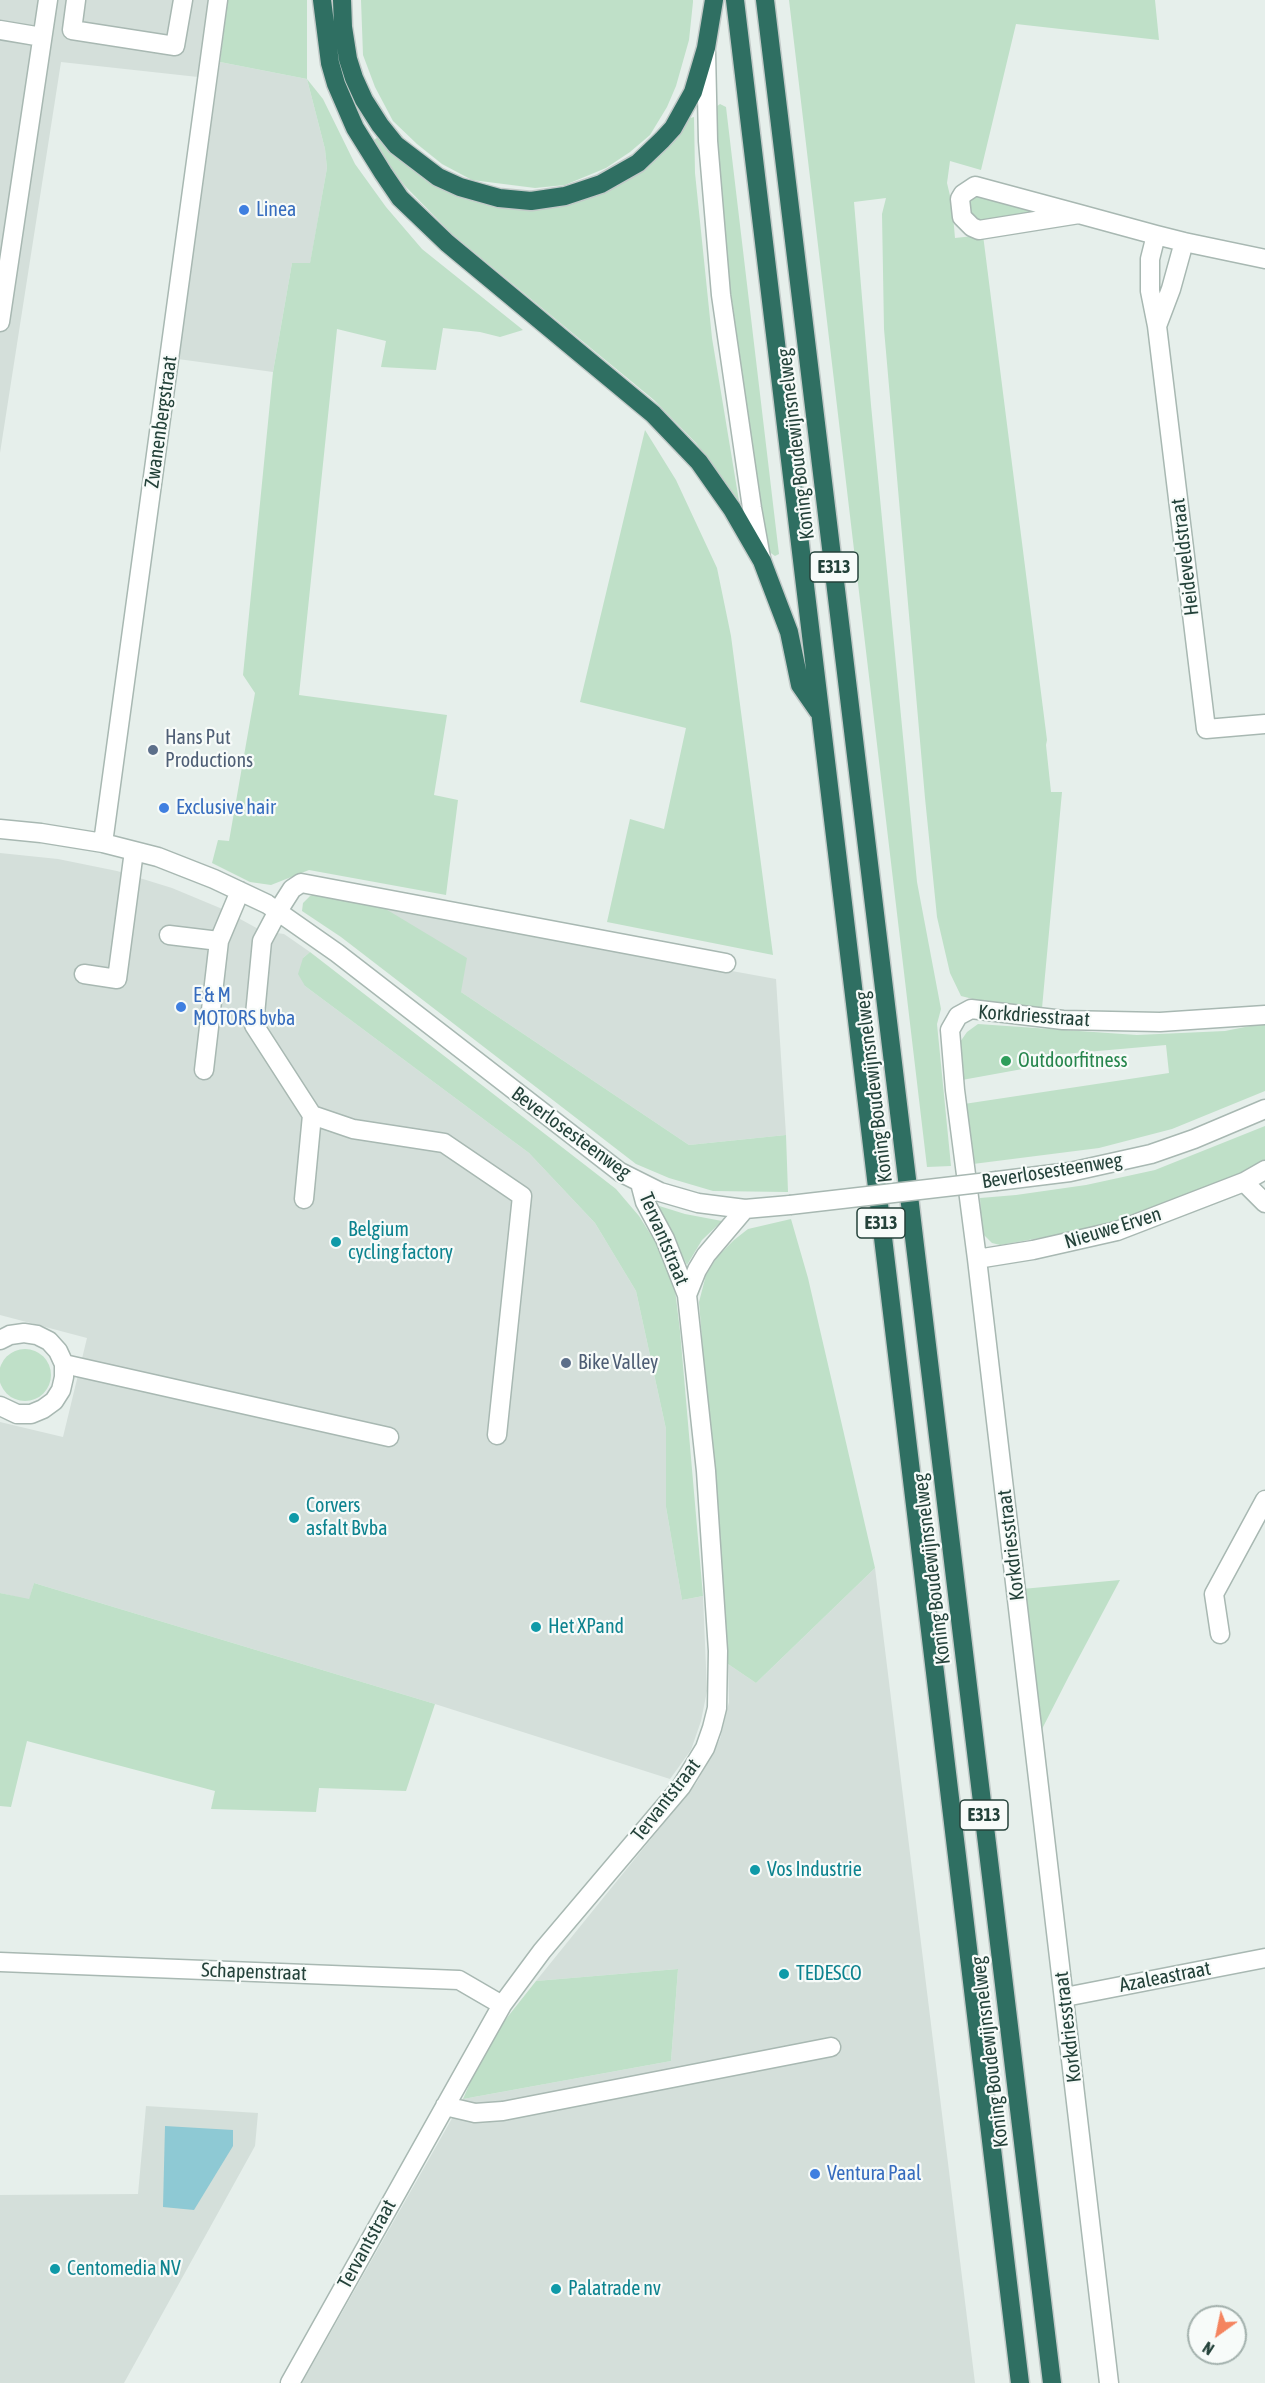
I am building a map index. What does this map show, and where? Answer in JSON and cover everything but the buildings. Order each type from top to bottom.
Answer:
[{"type":"highway","points":[[322,0],[330,63],[336,84],[355,128],[400,198],[447,243],[653,414],[699,462],[723,494],[762,561],[789,632],[800,685],[820,714]]},
{"type":"highway","points":[[342,0],[348,59],[364,100],[396,145],[438,177],[460,187],[499,198],[531,201],[565,196],[601,184],[638,163],[662,140],[683,111],[693,92],[706,48],[714,0]]},
{"type":"highway","name":"Koning Boudewijnsnelweg","points":[[735,0],[1020,2383]]},
{"type":"highway","name":"Koning Boudewijnsnelweg","points":[[765,0],[1052,2383]]},
{"type":"street","points":[[0,322],[48,0]]},
{"type":"street","points":[[76,0],[72,30],[175,46],[183,0]]},
{"type":"street","name":"Zwanenbergstraat","points":[[103,843],[218,0]]},
{"type":"street","points":[[0,30],[42,37]]},
{"type":"street","points":[[706,48],[708,141],[721,295],[752,508],[762,561]]},
{"type":"street","points":[[1079,214],[979,230],[972,227],[962,217],[959,208],[963,194],[975,186],[1079,214],[1156,235],[1265,259]]},
{"type":"street","points":[[1156,235],[1150,259],[1150,291],[1157,326]]},
{"type":"street","points":[[1157,326],[1171,289],[1184,242]]},
{"type":"street","name":"Heideveldstraat","points":[[1157,326],[1206,729],[1265,723]]},
{"type":"street","name":"Beverlosesteenweg","points":[[0,829],[103,843],[159,857],[240,891],[278,910],[620,1172],[660,1192],[698,1203],[745,1209],[1070,1172],[1151,1154],[1194,1139],[1265,1109]]},
{"type":"street","points":[[84,974],[117,979],[134,851]]},
{"type":"street","points":[[496,1435],[522,1196],[444,1143],[353,1130],[312,1114],[254,1025],[262,941],[278,910],[292,890],[301,883],[726,963]]},
{"type":"street","points":[[204,1070],[219,941],[240,891]]},
{"type":"street","points":[[169,935],[219,941]]},
{"type":"street","name":"Korkdriesstraat","points":[[1109,2383],[1065,1996],[955,1090],[950,1030],[958,1016],[971,1009],[1063,1020],[1160,1022],[1265,1015]]},
{"type":"street","points":[[304,1199],[312,1114]]},
{"type":"street","name":"Nieuwe Erven","points":[[977,1258],[1033,1250],[1117,1231],[1244,1182],[1265,1170]]},
{"type":"street","points":[[1244,1182],[1265,1203]]},
{"type":"street","name":"Tervantstraat","points":[[290,2383],[502,2005],[542,1951],[681,1787],[705,1748],[712,1728],[717,1699],[718,1652],[706,1471],[687,1295],[664,1239],[645,1202],[640,1183]]},
{"type":"street","name":"Tervantstraat","points":[[687,1295],[706,1255],[745,1209]]},
{"type":"street","points":[[0,1340],[10,1335],[24,1333],[37,1335],[49,1341],[58,1351],[63,1364],[64,1377],[61,1390],[54,1401],[43,1409],[31,1414],[17,1414],[0,1406]]},
{"type":"street","points":[[63,1364],[388,1437]]},
{"type":"street","points":[[1220,1634],[1214,1594],[1265,1500]]},
{"type":"street","name":"Azaleastraat","points":[[1065,1996],[1265,1958]]},
{"type":"street","name":"Schapenstraat","points":[[0,1962],[459,1980],[502,2005]]},
{"type":"street","points":[[445,2106],[475,2113],[503,2110],[831,2047]]},
{"type":"shaded area","points":[[0,0],[209,0],[198,77],[61,62],[0,453]]},
{"type":"shaded area","points":[[220,62],[307,79],[325,149],[327,168],[310,264],[292,263],[273,372],[178,359]]},
{"type":"shaded area","points":[[0,853],[58,859],[117,871],[172,888],[220,908],[262,931],[284,934],[310,952],[303,958],[305,986],[529,1153],[595,1223],[636,1291],[666,1429],[666,1507],[682,1600],[703,1596],[707,1691],[701,1721],[691,1750],[670,1779],[435,1704],[34,1583],[29,1600],[0,1593],[0,1422],[63,1437],[87,1338],[0,1315]]},
{"type":"shaded area","points":[[384,908],[776,979],[786,1135],[689,1145],[461,992]]},
{"type":"shaded area","points":[[875,1568],[975,2383],[302,2383],[463,2099],[671,2061],[678,1969],[536,1981],[697,1782],[720,1739],[729,1702],[728,1664],[756,1683]]},
{"type":"shaded area","points":[[146,2106],[258,2113],[255,2146],[124,2383],[0,2383],[0,2195],[138,2194]]},
{"type":"green space","points":[[228,0],[307,0],[307,79],[220,62]]},
{"type":"green space","points":[[361,0],[693,0],[693,2],[689,40],[676,86],[667,107],[650,135],[606,168],[565,185],[535,188],[472,180],[442,164],[393,121],[375,87],[363,55]]},
{"type":"green space","points":[[789,0],[1155,0],[1159,40],[1016,24],[981,170],[950,161],[947,183],[952,204],[955,238],[983,235],[1047,740],[1051,792],[1062,792],[1042,1008],[985,1002],[961,996],[950,973],[937,917],[884,329],[882,214],[886,198],[854,202],[917,882],[941,1009],[937,1024],[951,1166],[927,1167]]},
{"type":"green space","points":[[307,79],[323,99],[355,164],[386,207],[422,249],[523,330],[500,337],[480,332],[443,328],[436,370],[381,367],[386,341],[337,329],[299,695],[447,715],[434,795],[458,800],[446,895],[309,870],[271,885],[250,882],[212,863],[218,840],[229,841],[255,693],[243,675],[273,372],[292,263],[310,263],[327,168],[325,149]]},
{"type":"green space","points":[[720,104],[726,107],[779,554],[775,556],[768,551],[726,260],[712,110]]},
{"type":"green space","points":[[694,117],[695,173],[712,338],[739,501],[696,443],[654,400],[452,234],[405,186],[374,140],[378,137],[425,180],[465,199],[514,209],[565,204],[609,191],[648,165],[690,118]]},
{"type":"green space","points":[[979,195],[1037,213],[975,222],[967,205],[970,199]]},
{"type":"green space","points":[[645,430],[676,480],[717,568],[731,636],[773,955],[607,922],[630,819],[664,829],[686,728],[580,702]]},
{"type":"green space","points":[[318,893],[384,908],[467,958],[461,992],[689,1145],[786,1135],[788,1192],[713,1191],[669,1178],[636,1164],[341,937],[302,911],[303,903],[310,896]]},
{"type":"green space","points":[[310,952],[616,1189],[639,1216],[658,1246],[674,1281],[703,1596],[682,1600],[666,1507],[666,1429],[636,1291],[595,1223],[529,1153],[305,986],[298,974],[303,958]]},
{"type":"green space","points":[[1265,1023],[1265,1091],[1172,1129],[1099,1148],[973,1164],[964,1104],[1169,1073],[1166,1045],[1030,1057],[1028,1068],[962,1080],[960,1042],[967,1032],[978,1024],[1137,1035],[1225,1031]]},
{"type":"green space","points":[[1265,1126],[1265,1161],[1234,1178],[1114,1225],[1000,1245],[992,1243],[982,1233],[980,1198],[1086,1185],[1155,1170]]},
{"type":"green space","points":[[656,1205],[685,1214],[722,1221],[702,1240],[687,1265]]},
{"type":"green space","points":[[791,1219],[808,1278],[875,1568],[756,1683],[728,1664],[699,1302],[706,1275],[717,1257],[734,1240],[748,1229]]},
{"type":"green space","points":[[25,1349],[39,1353],[47,1361],[51,1375],[47,1389],[39,1397],[25,1401],[11,1397],[3,1389],[-1,1375],[3,1361],[11,1353]]},
{"type":"green space","points":[[1120,1580],[1069,1676],[1042,1729],[1022,1589]]},
{"type":"green space","points":[[34,1583],[435,1704],[406,1791],[319,1788],[316,1812],[211,1809],[215,1791],[27,1741],[11,1807],[0,1806],[0,1593],[29,1599]]},
{"type":"green space","points":[[678,1969],[671,2061],[463,2099],[477,2067],[502,2024],[536,1981]]},
{"type":"water","points":[[165,2126],[233,2130],[233,2146],[194,2210],[163,2207]]},
{"type":"place","name":"Linea","points":[[244,210]]},
{"type":"place","name":"Hans Put Productions","points":[[153,750]]},
{"type":"place","name":"Exclusive hair","points":[[164,808]]},
{"type":"place","name":"E & M MOTORS bvba","points":[[181,1007]]},
{"type":"place","name":"Outdoorfitness","points":[[1006,1061]]},
{"type":"place","name":"Belgium cycling factory","points":[[336,1242]]},
{"type":"place","name":"Bike Valley","points":[[566,1363]]},
{"type":"place","name":"Corvers asfalt Bvba","points":[[294,1518]]},
{"type":"place","name":"Het XPand","points":[[536,1627]]},
{"type":"place","name":"Vos Industrie","points":[[755,1870]]},
{"type":"place","name":"TEDESCO","points":[[784,1974]]},
{"type":"place","name":"Ventura Paal","points":[[815,2174]]},
{"type":"place","name":"Centomedia NV","points":[[55,2269]]},
{"type":"place","name":"Palatrade nv","points":[[556,2289]]}]
